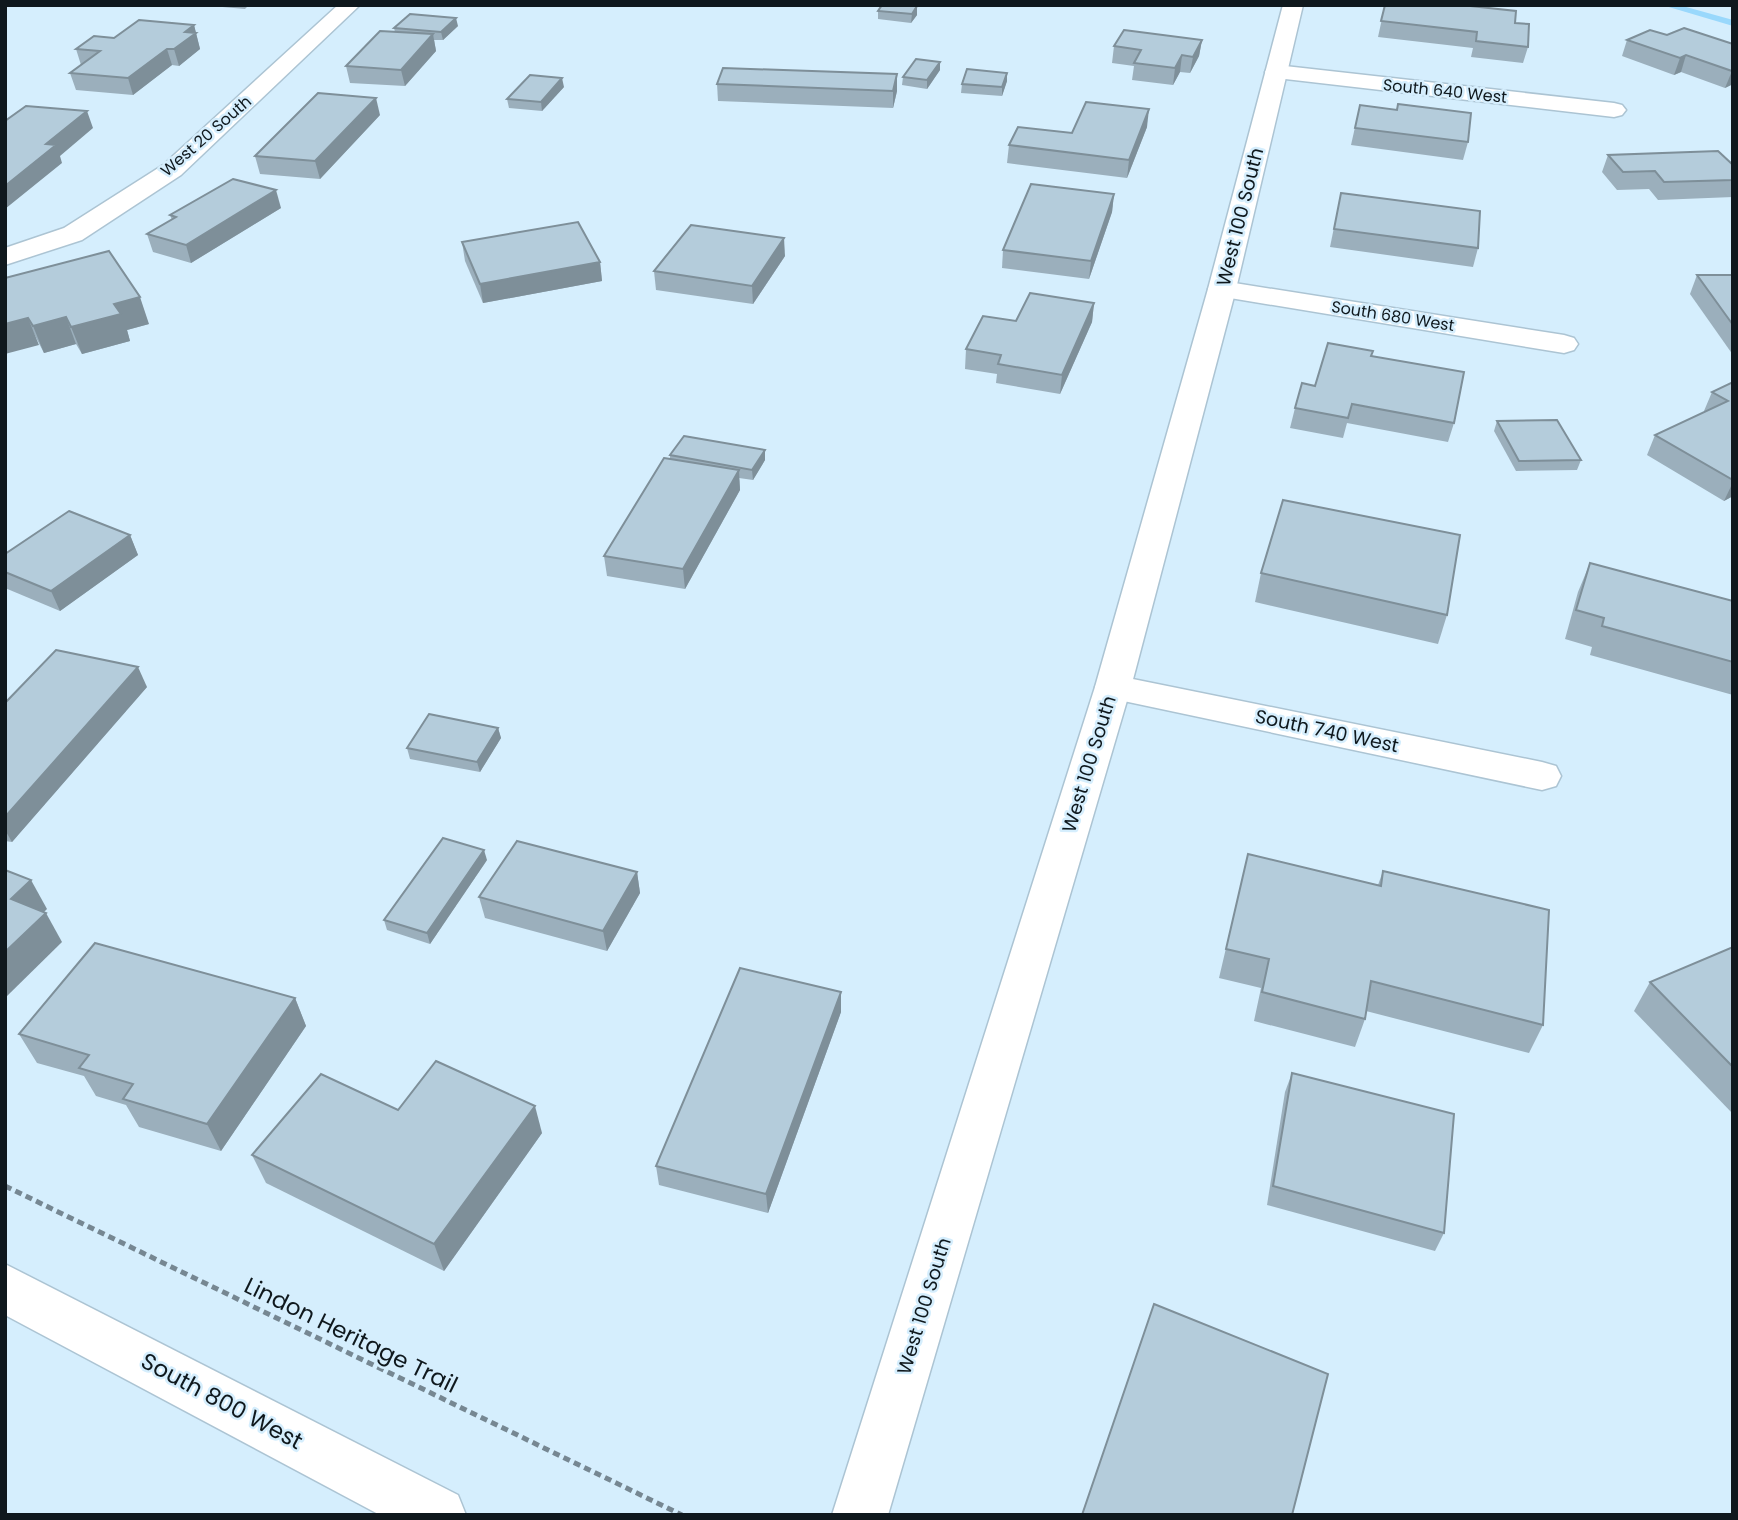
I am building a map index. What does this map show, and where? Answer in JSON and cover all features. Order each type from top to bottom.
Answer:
[{"type":"street","name":"West 20 South","points":[[5,257],[73,234],[172,170],[350,5]]},
{"type":"street","name":"West 100 South","points":[[860,1515],[1113,687],[1222,289],[1293,5]]},
{"type":"street","name":"South 640 West","points":[[1276,72],[1614,110]]},
{"type":"street","name":"South 680 West","points":[[1222,289],[1564,344]]},
{"type":"street","name":"South 740 West","points":[[1113,687],[1542,776]]},
{"type":"street","name":"South 800 West","points":[[5,1288],[438,1515]]},
{"type":"path","name":"Lindon Heritage Trail","points":[[5,1186],[682,1515]]},
{"type":"building","points":[[882,5],[917,6],[912,14],[878,11]]},
{"type":"building","points":[[1385,5],[1461,5],[1516,11],[1515,23],[1529,24],[1528,47],[1476,41],[1477,32],[1381,21]]},
{"type":"building","points":[[410,14],[456,18],[441,32],[394,28]]},
{"type":"building","points":[[139,20],[194,25],[185,32],[196,33],[174,49],[167,49],[128,78],[70,73],[100,51],[76,49],[94,36],[114,38]]},
{"type":"building","points":[[1684,28],[1733,44],[1733,70],[1686,55],[1680,58],[1627,40],[1650,30],[1667,35]]},
{"type":"building","points":[[1124,30],[1202,40],[1193,57],[1182,55],[1175,68],[1134,63],[1141,50],[1114,46]]},
{"type":"building","points":[[380,31],[433,34],[401,70],[346,66]]},
{"type":"building","points":[[916,59],[940,62],[927,80],[903,77]]},
{"type":"building","points":[[723,68],[897,74],[893,91],[717,84]]},
{"type":"building","points":[[967,69],[1007,73],[1002,87],[962,84]]},
{"type":"building","points":[[530,75],[562,78],[541,102],[507,99]]},
{"type":"building","points":[[318,93],[376,98],[315,161],[255,156]]},
{"type":"building","points":[[1086,102],[1149,109],[1129,160],[1009,145],[1018,127],[1072,133]]},
{"type":"building","points":[[1398,104],[1471,113],[1468,142],[1355,128],[1360,105],[1397,110]]},
{"type":"building","points":[[26,106],[87,111],[46,144],[56,145],[5,186],[5,121]]},
{"type":"building","points":[[1718,151],[1733,165],[1733,180],[1664,182],[1655,171],[1623,172],[1608,155]]},
{"type":"building","points":[[233,179],[276,190],[186,245],[147,234],[176,217],[170,215]]},
{"type":"building","points":[[1031,184],[1114,194],[1091,261],[1003,250]]},
{"type":"building","points":[[1341,193],[1480,211],[1478,248],[1334,229]]},
{"type":"building","points":[[578,222],[600,262],[480,284],[462,242]]},
{"type":"building","points":[[691,225],[784,238],[752,286],[654,271]]},
{"type":"building","points":[[109,251],[140,297],[114,304],[121,314],[71,327],[66,317],[33,326],[28,318],[5,324],[5,278]]},
{"type":"building","points":[[1697,275],[1733,275],[1733,325]]},
{"type":"building","points":[[1030,293],[1094,303],[1062,375],[998,364],[1001,355],[966,349],[983,316],[1016,321]]},
{"type":"building","points":[[1328,343],[1373,351],[1371,356],[1464,372],[1454,423],[1352,404],[1348,418],[1295,408],[1302,383],[1315,386]]},
{"type":"building","points":[[1733,382],[1733,480],[1655,435],[1728,401],[1712,392]]},
{"type":"building","points":[[1557,420],[1581,460],[1519,461],[1497,421]]},
{"type":"building","points":[[684,436],[765,450],[752,470],[670,455]]},
{"type":"building","points":[[664,458],[739,470],[683,569],[604,556]]},
{"type":"building","points":[[1283,500],[1460,535],[1447,615],[1261,573]]},
{"type":"building","points":[[69,511],[130,535],[51,591],[5,572],[5,554]]},
{"type":"building","points":[[1590,563],[1733,601],[1733,662],[1602,626],[1604,618],[1576,610]]},
{"type":"building","points":[[56,650],[138,667],[5,817],[5,703]]},
{"type":"building","points":[[429,714],[498,728],[477,762],[407,748]]},
{"type":"building","points":[[443,838],[484,850],[427,933],[384,920]]},
{"type":"building","points":[[517,841],[637,872],[603,931],[479,897]]},
{"type":"building","points":[[1248,854],[1381,886],[1383,871],[1549,910],[1543,1025],[1371,981],[1365,1019],[1262,992],[1269,959],[1226,949]]},
{"type":"building","points":[[5,870],[31,880],[11,899],[46,913],[5,952]]},
{"type":"building","points":[[95,943],[295,998],[207,1124],[123,1099],[133,1084],[79,1068],[89,1055],[19,1034]]},
{"type":"building","points":[[1733,947],[1733,1067],[1650,982]]},
{"type":"building","points":[[740,968],[841,992],[766,1194],[656,1166]]},
{"type":"building","points":[[436,1061],[535,1106],[434,1244],[252,1155],[321,1074],[398,1110]]},
{"type":"building","points":[[1292,1073],[1454,1114],[1444,1233],[1273,1186]]},
{"type":"building","points":[[1154,1304],[1328,1374],[1292,1515],[1082,1515]]},
{"type":"waterway","points":[[1667,5],[1733,23]]}]
